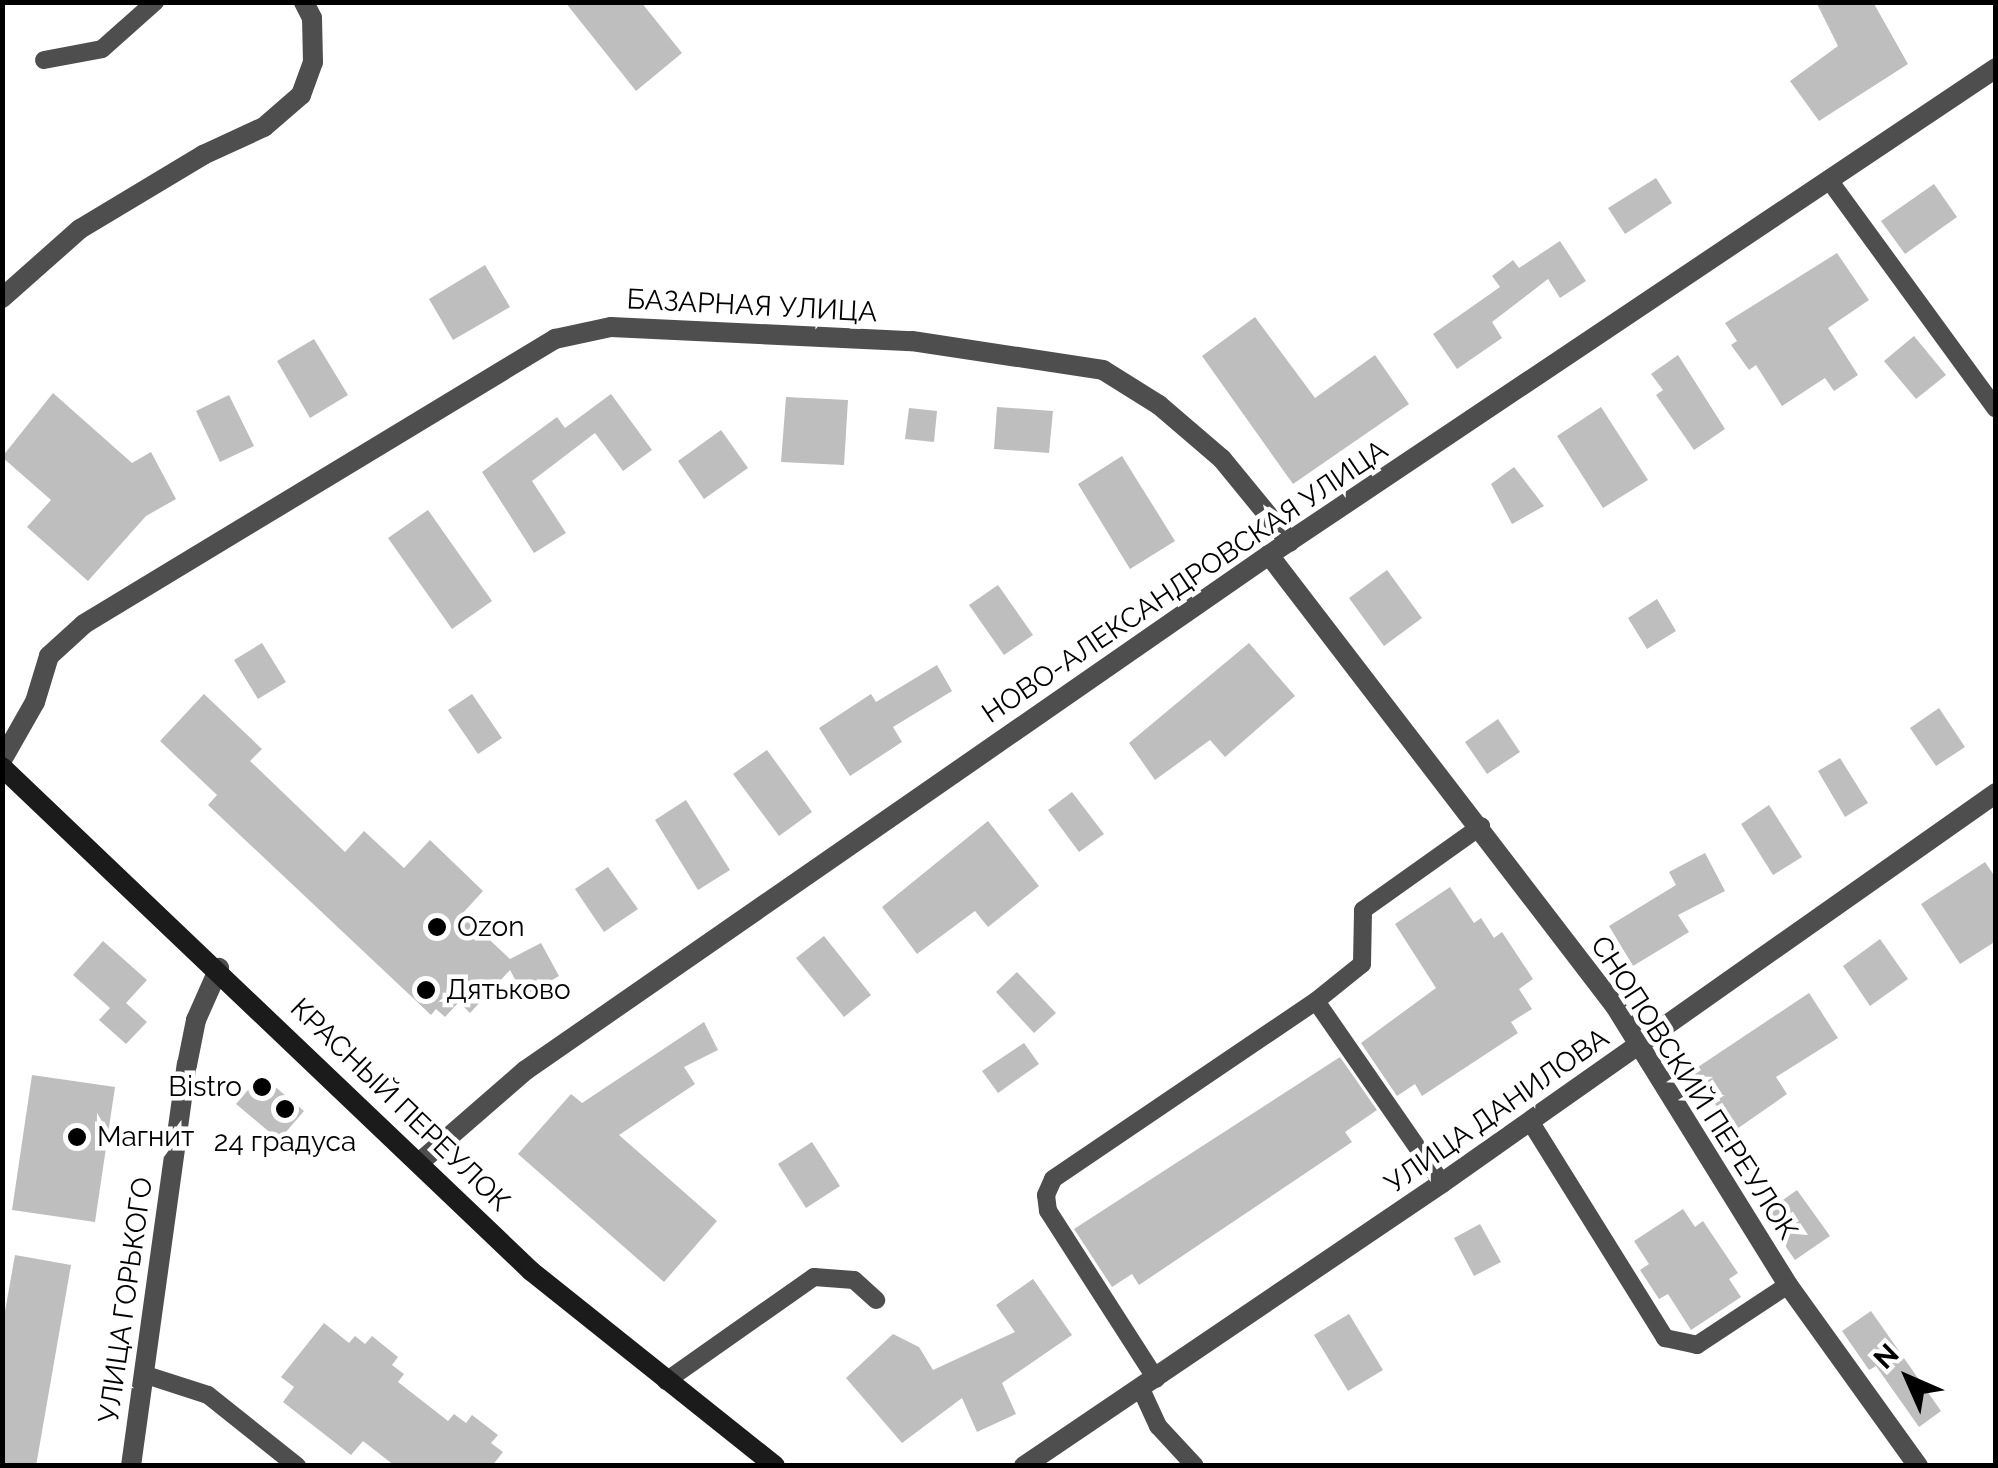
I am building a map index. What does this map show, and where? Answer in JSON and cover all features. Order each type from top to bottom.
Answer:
[{"type":"main road","name":"КРАСНЫЙ ПЕРЕУЛОК","points":[[2,763],[531,1271],[775,1466]]},
{"type":"street","points":[[2,298],[80,229],[203,155],[264,127],[301,95],[313,62],[312,18],[304,2]]},
{"type":"street","name":"НОВО-АЛЕКСАНДРОВСКАЯ УЛИЦА","points":[[420,1162],[526,1070],[1269,556],[1996,68]]},
{"type":"street","name":"БАЗАРНАЯ УЛИЦА","points":[[2,763],[35,702],[49,656],[84,624],[555,339],[611,326],[912,341],[1103,370],[1159,405],[1222,459],[1290,542]]},
{"type":"street","name":"СНОПОВСКИЙ ПЕРЕУЛОК","points":[[1269,556],[1481,826],[1614,1006],[1788,1285],[1918,1466]]},
{"type":"street","name":"УЛИЦА ДАНИЛОВА","points":[[1024,1466],[1442,1183],[1996,793]]},
{"type":"street","name":"УЛИЦА ГОРЬКОГО","points":[[131,1466],[187,1065],[196,1020],[219,968]]},
{"type":"lane","points":[[44,60],[102,49],[155,2]]},
{"type":"lane","points":[[1829,180],[1996,409]]},
{"type":"lane","points":[[1194,1466],[1158,1426],[1149,1384],[1048,1211],[1046,1195],[1052,1179],[1316,1001],[1362,964],[1363,910],[1481,826]]},
{"type":"lane","points":[[1316,1001],[1442,1183]]},
{"type":"lane","points":[[1530,1122],[1665,1338],[1697,1345],[1788,1285]]},
{"type":"lane","points":[[666,1380],[814,1277],[854,1280],[876,1300]]},
{"type":"lane","points":[[143,1374],[208,1395],[297,1466]]},
{"type":"building","points":[[565,2],[641,2],[682,53],[636,91]]},
{"type":"building","points":[[1816,2],[1873,2],[1908,64],[1819,121],[1790,81],[1838,46]]},
{"type":"building","points":[[1656,178],[1672,203],[1625,234],[1608,208]]},
{"type":"building","points":[[1934,184],[1957,217],[1905,254],[1881,221]]},
{"type":"building","points":[[1560,241],[1586,281],[1560,298],[1548,279],[1492,322],[1502,338],[1457,369],[1433,334],[1500,287],[1492,276],[1513,260],[1519,268]]},
{"type":"building","points":[[1837,253],[1869,300],[1828,328],[1858,375],[1834,391],[1825,378],[1782,406],[1756,365],[1749,370],[1731,345],[1737,341],[1725,323]]},
{"type":"building","points":[[485,265],[510,307],[453,340],[429,299]]},
{"type":"building","points":[[1255,317],[1315,398],[1375,355],[1409,404],[1293,484],[1202,356]]},
{"type":"building","points":[[1914,336],[1946,375],[1916,399],[1884,361]]},
{"type":"building","points":[[314,339],[348,395],[310,418],[277,361]]},
{"type":"building","points":[[1678,355],[1725,429],[1694,450],[1656,395],[1663,390],[1651,374]]},
{"type":"building","points":[[53,393],[132,463],[151,452],[176,499],[146,516],[88,581],[27,527],[51,500],[2,457]]},
{"type":"building","points":[[611,394],[652,450],[623,471],[595,433],[532,481],[566,533],[534,553],[482,472],[557,417],[565,428]]},
{"type":"building","points":[[229,395],[254,446],[220,462],[196,411]]},
{"type":"building","points":[[786,397],[848,400],[844,465],[781,462]]},
{"type":"building","points":[[997,407],[1053,411],[1049,453],[994,449]]},
{"type":"building","points":[[1601,407],[1648,480],[1603,508],[1557,436]]},
{"type":"building","points":[[909,408],[937,411],[934,442],[905,439]]},
{"type":"building","points":[[721,430],[748,468],[704,499],[678,461]]},
{"type":"building","points":[[1122,456],[1175,541],[1130,569],[1078,484]]},
{"type":"building","points":[[1514,467],[1544,506],[1512,524],[1491,484]]},
{"type":"building","points":[[428,510],[492,601],[452,629],[388,538]]},
{"type":"building","points":[[1387,570],[1422,618],[1384,646],[1349,598]]},
{"type":"building","points":[[998,585],[1033,635],[1004,655],[969,605]]},
{"type":"building","points":[[1657,599],[1676,631],[1647,649],[1628,618]]},
{"type":"building","points":[[262,643],[286,682],[258,699],[234,660]]},
{"type":"building","points":[[1249,643],[1295,696],[1225,757],[1210,740],[1155,780],[1129,743]]},
{"type":"building","points":[[937,665],[952,691],[893,727],[902,742],[850,776],[819,728],[871,694],[876,702]]},
{"type":"building","points":[[204,694],[262,749],[250,761],[345,852],[364,831],[404,868],[430,840],[483,891],[462,914],[510,959],[541,943],[559,976],[524,996],[510,970],[470,1013],[459,1002],[445,1017],[436,1009],[431,1015],[208,805],[217,795],[160,741]]},
{"type":"building","points":[[472,694],[502,738],[478,754],[448,710]]},
{"type":"building","points":[[1939,708],[1965,747],[1936,766],[1910,728]]},
{"type":"building","points":[[1498,719],[1520,752],[1487,774],[1465,742]]},
{"type":"building","points":[[767,750],[812,812],[779,836],[733,774]]},
{"type":"building","points":[[1840,758],[1868,803],[1845,817],[1818,771]]},
{"type":"building","points":[[1072,792],[1104,834],[1079,852],[1048,810]]},
{"type":"building","points":[[686,800],[730,870],[698,890],[655,820]]},
{"type":"building","points":[[1769,805],[1802,857],[1773,875],[1741,824]]},
{"type":"building","points":[[988,821],[1039,886],[988,927],[975,911],[917,954],[882,907]]},
{"type":"building","points":[[1705,853],[1725,891],[1678,915],[1689,932],[1633,966],[1609,926],[1676,885],[1669,872]]},
{"type":"building","points":[[1985,862],[1996,878],[1996,941],[1960,964],[1921,904]]},
{"type":"building","points":[[608,867],[638,909],[604,932],[575,889]]},
{"type":"building","points":[[1450,887],[1474,923],[1481,918],[1494,938],[1502,932],[1533,979],[1519,989],[1532,1009],[1511,1022],[1518,1033],[1422,1096],[1415,1084],[1397,1096],[1361,1043],[1436,988],[1395,924]]},
{"type":"building","points":[[824,936],[871,995],[844,1017],[796,958]]},
{"type":"building","points":[[1880,939],[1908,979],[1870,1006],[1843,966]]},
{"type":"building","points":[[103,941],[147,980],[126,1003],[147,1022],[126,1044],[99,1020],[110,1008],[73,975]]},
{"type":"building","points":[[1017,972],[1056,1013],[1034,1033],[996,992]]},
{"type":"building","points":[[1809,993],[1838,1038],[1776,1077],[1787,1094],[1734,1131],[1692,1071]]},
{"type":"building","points":[[704,1022],[718,1050],[684,1067],[695,1084],[619,1135],[717,1221],[664,1282],[518,1154],[571,1094],[582,1103]]},
{"type":"building","points":[[1024,1043],[1039,1064],[998,1093],[982,1071]]},
{"type":"building","points":[[1340,1057],[1377,1110],[1345,1132],[1352,1142],[1139,1285],[1132,1274],[1112,1287],[1074,1229]]},
{"type":"building","points":[[32,1075],[115,1087],[95,1222],[12,1210]]},
{"type":"building","points":[[261,1075],[304,1111],[279,1140],[236,1104]]},
{"type":"building","points":[[812,1142],[840,1186],[806,1208],[778,1164]]},
{"type":"building","points":[[1797,1190],[1830,1236],[1795,1260],[1763,1214]]},
{"type":"building","points":[[1683,1209],[1695,1227],[1703,1221],[1738,1273],[1729,1279],[1741,1297],[1691,1330],[1668,1294],[1659,1299],[1640,1270],[1649,1264],[1634,1241]]},
{"type":"building","points":[[1480,1224],[1501,1262],[1474,1276],[1454,1238]]},
{"type":"building","points":[[15,1255],[71,1265],[36,1466],[2,1466],[2,1328]]},
{"type":"building","points":[[1033,1279],[1072,1335],[1002,1383],[1016,1414],[977,1432],[962,1398],[902,1443],[846,1378],[893,1334],[919,1347],[933,1370],[1015,1332],[996,1305]]},
{"type":"building","points":[[1871,1311],[1941,1411],[1919,1427],[1876,1366],[1869,1370],[1842,1331]]},
{"type":"building","points":[[1349,1314],[1383,1370],[1348,1391],[1314,1335]]},
{"type":"building","points":[[324,1323],[349,1343],[355,1336],[365,1344],[372,1336],[398,1357],[392,1365],[404,1374],[398,1382],[448,1421],[454,1414],[466,1423],[472,1415],[498,1435],[491,1443],[503,1452],[492,1466],[395,1466],[363,1441],[351,1455],[283,1402],[294,1387],[281,1377]]},
{"type":"place","name":"Ozon","points":[[437,927]]},
{"type":"place","name":"Дятьково","points":[[426,990]]},
{"type":"place","name":"Bistro","points":[[262,1087]]},
{"type":"place","name":"24 градуса","points":[[285,1109]]},
{"type":"place","name":"Магнит","points":[[77,1137]]}]
